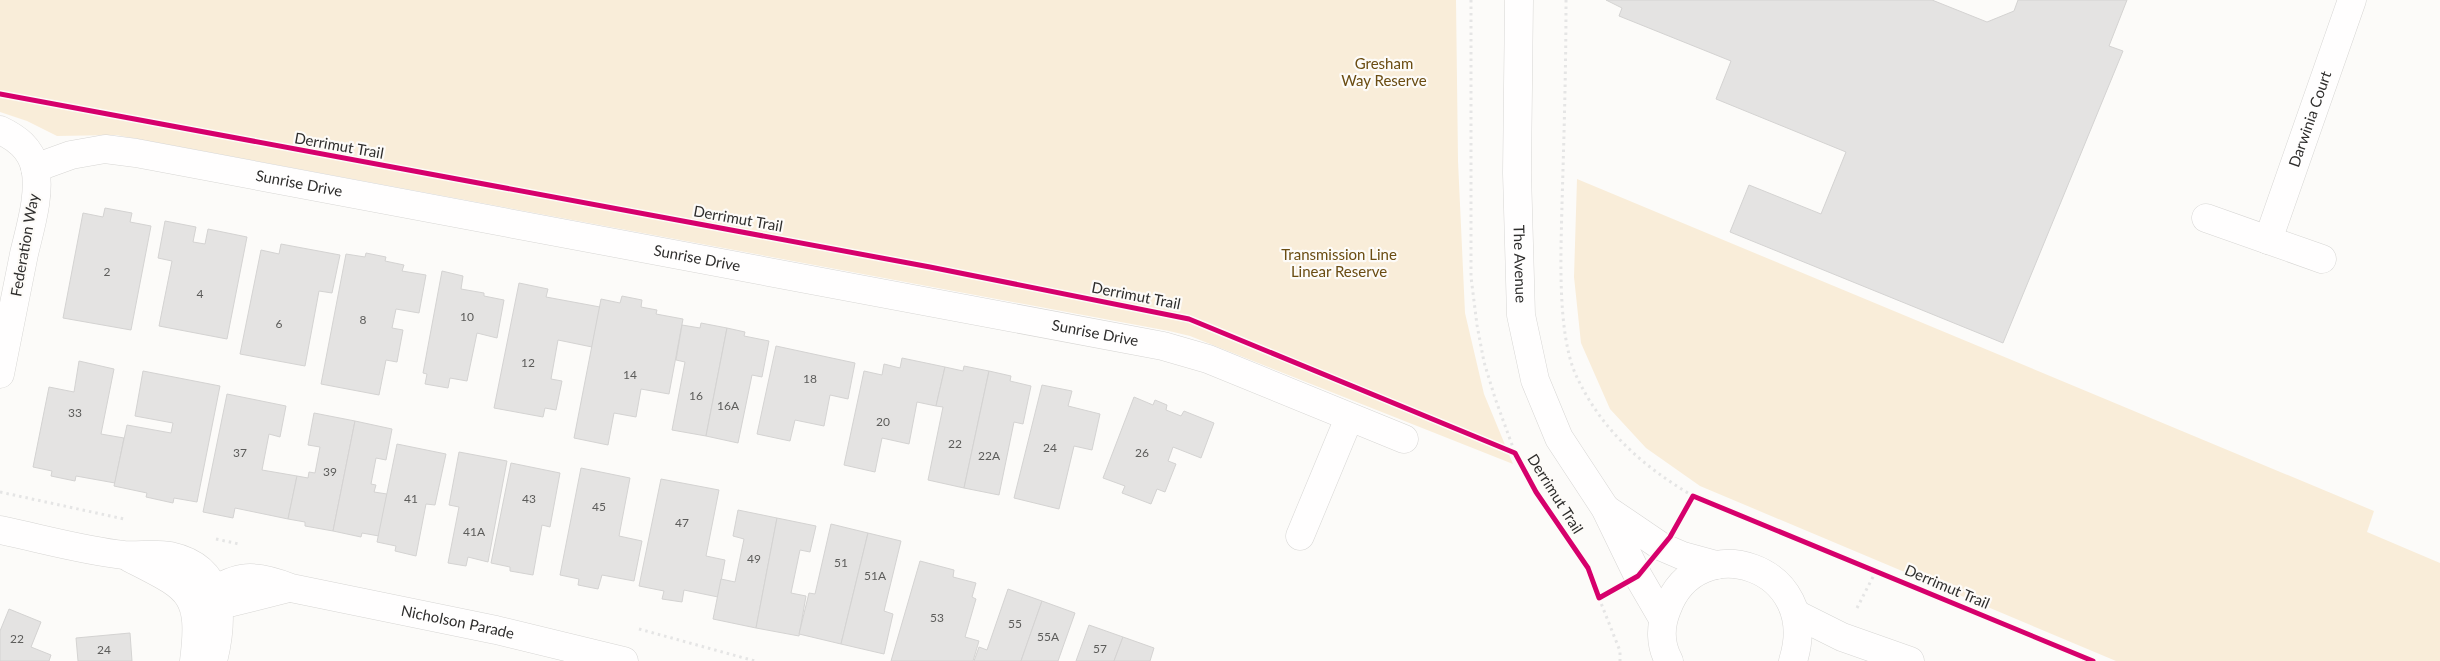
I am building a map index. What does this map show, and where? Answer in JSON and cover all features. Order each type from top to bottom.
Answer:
[{"type":"street","name":"The Avenue","points":[[1518,0],[1517,173],[1521,316],[1535,380],[1559,438],[1605,508],[1638,576],[1663,619]]},
{"type":"street","name":"Darwinia Court","points":[[2268,240],[2352,0]]},
{"type":"street","name":"Federation Way","points":[[0,130],[21,142],[30,153],[35,168],[32,215],[0,374]]},
{"type":"street","name":"Sunrise Drive","points":[[35,168],[72,155],[105,149],[136,153],[1143,342],[1185,351],[1208,359],[1404,439]]},
{"type":"street","points":[[2206,218],[2322,259]]},
{"type":"street","points":[[1300,536],[1349,418]]},
{"type":"street","name":"The Avenue","points":[[1605,508],[1662,547],[1716,565]]},
{"type":"street","points":[[0,530],[124,555],[182,587],[210,598]]},
{"type":"street","points":[[1669,661],[1662,638],[1663,619],[1670,601],[1681,584],[1697,572],[1716,565],[1736,564],[1757,569],[1774,580],[1788,595],[1796,614],[1798,638],[1793,661]]},
{"type":"street","name":"Nicholson Parade","points":[[210,598],[234,602],[291,588],[496,630],[624,661]]},
{"type":"street","points":[[194,661],[198,629],[210,598]]},
{"type":"street","points":[[210,598],[220,633],[213,661]]},
{"type":"street","points":[[1796,614],[1842,636],[1910,661]]},
{"type":"path","points":[[1471,0],[1471,276],[1484,362],[1494,398],[1515,453]]},
{"type":"path","points":[[1566,0],[1561,235],[1562,299],[1568,349],[1575,372],[1605,422],[1633,455],[1660,477],[1702,500]]},
{"type":"path","points":[[1689,504],[1693,496]]},
{"type":"path","points":[[1599,598],[1638,576]]},
{"type":"path","points":[[1596,591],[1620,650],[1620,661]]},
{"type":"green space","name":"Transmission Line Linear Reserve","points":[[0,0],[1456,0],[1458,161],[1465,313],[1484,394],[1513,464],[1190,336],[1169,331],[116,135],[57,136],[27,121],[0,112]]},
{"type":"green space","points":[[1577,179],[2374,511],[2367,532],[2440,563],[2440,661],[2116,661],[1700,486],[1646,448],[1610,409],[1581,343],[1574,277]]},
{"type":"building","points":[[1606,0],[1932,0],[1987,22],[2014,11],[2018,0],[2127,0],[2109,46],[2123,51],[2003,343],[1730,232],[1749,185],[1821,214],[1846,152],[1716,99],[1731,61],[1619,16],[1622,8]]},
{"type":"building","points":[[105,208],[132,213],[130,222],[151,226],[131,330],[63,318],[83,213],[103,217]]},
{"type":"building","points":[[165,221],[196,227],[193,242],[205,244],[208,229],[247,237],[227,339],[159,326],[172,261],[158,258]]},
{"type":"building","points":[[281,244],[340,255],[332,293],[319,291],[305,366],[240,354],[261,250],[279,254]]},
{"type":"building","points":[[366,253],[386,257],[385,261],[404,265],[402,271],[426,275],[419,313],[396,309],[392,328],[403,330],[397,362],[386,360],[379,395],[321,384],[346,254],[365,257]]},
{"type":"building","points":[[442,271],[463,276],[461,289],[484,293],[484,296],[504,300],[497,338],[477,333],[467,381],[450,378],[448,388],[425,384],[427,374],[423,373]]},
{"type":"building","points":[[519,283],[548,289],[546,297],[600,307],[592,347],[558,340],[551,379],[562,381],[556,410],[545,408],[543,417],[494,408]]},
{"type":"building","points":[[622,296],[642,300],[641,307],[657,310],[656,314],[683,319],[669,394],[641,389],[636,417],[614,413],[608,445],[574,438],[601,299],[620,303]]},
{"type":"building","points":[[701,323],[727,328],[706,436],[672,430],[685,362],[676,360],[682,325],[700,328]]},
{"type":"building","points":[[727,328],[745,332],[744,336],[769,341],[762,377],[752,375],[738,443],[706,436]]},
{"type":"building","points":[[776,346],[855,363],[848,399],[830,395],[824,426],[795,420],[790,441],[757,434]]},
{"type":"building","points":[[902,358],[945,367],[936,406],[917,402],[909,444],[882,438],[875,472],[844,465],[864,371],[882,375],[884,364],[900,368]]},
{"type":"building","points":[[79,361],[114,369],[101,434],[124,438],[115,483],[76,476],[75,481],[51,476],[52,471],[33,467],[49,387],[74,392]]},
{"type":"building","points":[[964,366],[989,371],[964,488],[928,480],[943,407],[936,406],[945,367],[963,371]]},
{"type":"building","points":[[143,371],[220,386],[197,502],[174,498],[173,503],[146,497],[147,493],[114,486],[127,425],[171,433],[173,423],[135,416]]},
{"type":"building","points":[[989,371],[1011,376],[1010,381],[1031,386],[1023,424],[1014,422],[999,495],[964,488]]},
{"type":"building","points":[[1042,385],[1072,391],[1068,406],[1100,414],[1092,450],[1074,446],[1059,509],[1014,498]]},
{"type":"building","points":[[227,394],[286,406],[280,437],[269,434],[262,470],[297,476],[288,519],[235,508],[233,518],[203,512]]},
{"type":"building","points":[[1134,397],[1153,405],[1155,400],[1167,405],[1166,410],[1181,416],[1184,411],[1214,423],[1201,458],[1173,447],[1168,461],[1176,464],[1165,492],[1157,489],[1151,504],[1122,493],[1125,486],[1103,478]]},
{"type":"building","points":[[314,413],[355,421],[333,531],[305,526],[305,522],[288,519],[297,476],[308,478],[309,472],[315,473],[320,447],[308,445]]},
{"type":"building","points":[[355,421],[392,429],[386,460],[376,458],[371,484],[376,485],[374,492],[387,494],[379,536],[362,533],[361,537],[333,531]]},
{"type":"building","points":[[397,444],[446,454],[435,505],[426,504],[416,556],[395,551],[396,546],[377,542]]},
{"type":"building","points":[[459,452],[507,461],[488,562],[468,557],[466,566],[448,563],[459,507],[449,505]]},
{"type":"building","points":[[511,463],[560,473],[550,527],[542,525],[533,575],[510,571],[510,567],[491,563]]},
{"type":"building","points":[[581,468],[630,478],[619,536],[642,541],[634,581],[602,575],[598,589],[578,585],[579,579],[560,575]]},
{"type":"building","points":[[661,479],[719,490],[706,556],[725,560],[718,597],[684,590],[682,602],[662,599],[664,591],[639,586]]},
{"type":"building","points":[[738,510],[777,518],[756,628],[713,619],[721,579],[735,582],[744,539],[733,536]]},
{"type":"building","points":[[777,518],[816,526],[810,552],[800,550],[791,593],[806,596],[799,636],[756,628]]},
{"type":"building","points":[[831,524],[868,533],[841,644],[799,634],[809,593],[815,594]]},
{"type":"building","points":[[868,533],[901,541],[884,611],[893,614],[884,654],[841,644]]},
{"type":"building","points":[[920,561],[954,570],[953,577],[976,583],[972,597],[976,599],[965,637],[979,641],[973,661],[891,661]]},
{"type":"building","points":[[1008,589],[1042,601],[1021,661],[974,661],[979,647],[987,650]]},
{"type":"building","points":[[1042,601],[1075,613],[1058,661],[1021,661]]},
{"type":"building","points":[[9,609],[41,622],[31,647],[51,655],[49,661],[0,661],[0,631]]},
{"type":"building","points":[[1089,625],[1123,637],[1114,661],[1076,661]]},
{"type":"building","points":[[130,633],[132,661],[78,661],[76,638]]},
{"type":"building","points":[[1123,637],[1154,648],[1150,661],[1114,661]]},
{"type":"cycle path","name":"Derrimut Trail","points":[[0,94],[930,267],[1189,319],[1515,453],[1536,492],[1588,568],[1599,598],[1638,576],[1670,537],[1693,496],[2093,661]]},
{"type":"park label","name":"Gresham Way Reserve","points":[[1384,72]]}]
